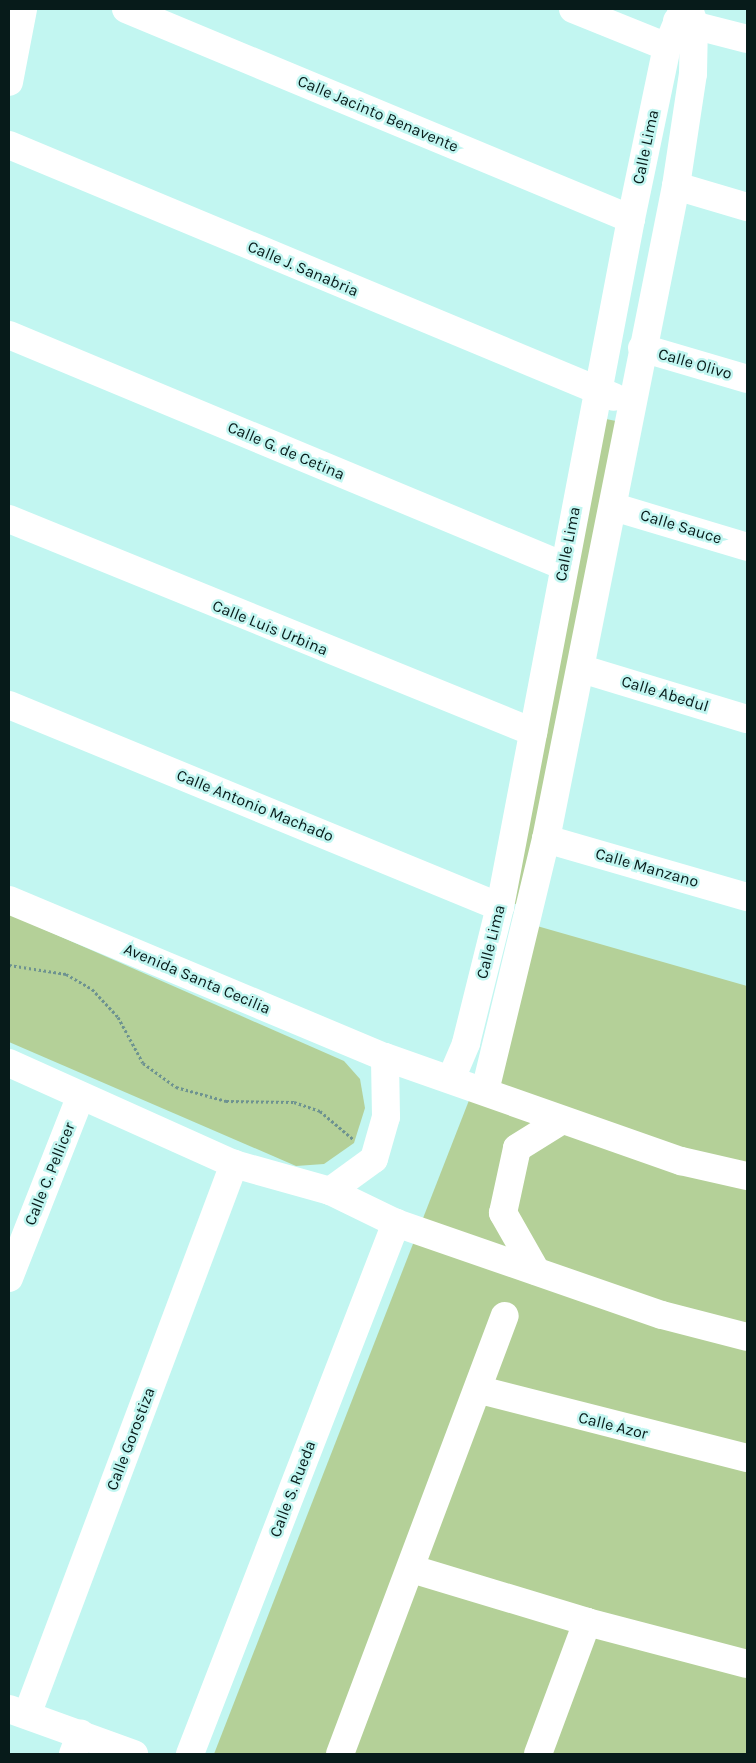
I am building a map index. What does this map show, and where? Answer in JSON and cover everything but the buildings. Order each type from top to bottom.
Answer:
[{"type":"street","points":[[9,82],[23,9]]},
{"type":"street","name":"Calle Jacinto Benavente","points":[[126,9],[631,219]]},
{"type":"street","points":[[573,9],[667,47]]},
{"type":"street","points":[[686,15],[747,39]]},
{"type":"street","name":"Calle Lima","points":[[451,1079],[466,1043],[500,907],[597,392],[667,47],[686,15]]},
{"type":"street","name":"Calle Lima","points":[[485,1091],[530,915],[582,669],[614,506],[642,348],[676,186],[693,74],[686,15]]},
{"type":"street","name":"Calle J. Sanabria","points":[[9,145],[597,392],[632,402]]},
{"type":"street","points":[[676,186],[747,207]]},
{"type":"street","name":"Calle G. de Cetina","points":[[9,335],[564,566]]},
{"type":"street","name":"Calle Olivo","points":[[642,348],[747,379]]},
{"type":"street","name":"Calle Sauce","points":[[614,506],[747,547]]},
{"type":"street","name":"Calle Luis Urbina","points":[[9,519],[533,732]]},
{"type":"street","name":"Calle Abedul","points":[[582,669],[747,718]]},
{"type":"street","name":"Calle Antonio Machado","points":[[9,705],[500,907]]},
{"type":"street","name":"Calle Manzano","points":[[546,839],[747,897]]},
{"type":"street","name":"Avenida Santa Cecilia","points":[[9,900],[385,1057],[681,1161],[747,1176]]},
{"type":"street","points":[[330,1191],[374,1159],[386,1117],[385,1057]]},
{"type":"street","points":[[9,1063],[80,1098],[234,1164],[330,1191],[396,1222],[662,1315],[747,1337]]},
{"type":"street","name":"Calle C. Pellicer","points":[[9,1278],[80,1098]]},
{"type":"street","points":[[536,1271],[503,1213],[517,1148],[562,1120]]},
{"type":"street","name":"Calle Gorostiza","points":[[18,1712],[234,1164]]},
{"type":"street","name":"Calle S. Rueda","points":[[190,1754],[396,1222]]},
{"type":"street","points":[[340,1754],[480,1390],[505,1316]]},
{"type":"street","name":"Calle Azor","points":[[480,1390],[747,1458]]},
{"type":"street","points":[[412,1569],[587,1622],[747,1664]]},
{"type":"street","points":[[538,1754],[587,1622]]},
{"type":"street","points":[[18,1712],[77,1744],[134,1754]]},
{"type":"path","points":[[9,965],[66,974],[92,989],[118,1016],[143,1063],[176,1087],[226,1101],[265,1098],[320,1111],[374,1159]]},
{"type":"green space","points":[[606,419],[616,421],[525,906],[511,903]]},
{"type":"green space","points":[[9,914],[344,1061],[360,1079],[365,1108],[354,1143],[324,1164],[296,1166],[9,1042]]},
{"type":"green space","points":[[537,926],[747,986],[747,1754],[214,1754]]}]
